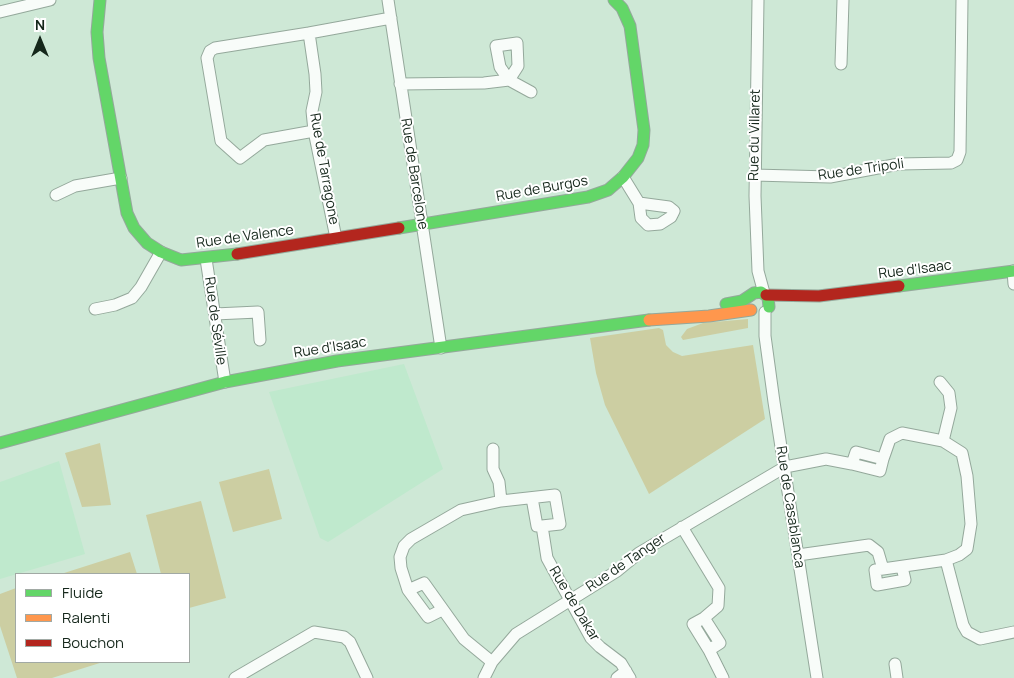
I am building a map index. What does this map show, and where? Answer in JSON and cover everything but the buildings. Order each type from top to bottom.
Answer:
[{"type":"street","points":[[0,12],[31,3],[50,0]]},
{"type":"street","name":"Rue de Valence","points":[[100,0],[97,32],[100,58],[127,213],[134,228],[147,243],[161,252],[181,260],[206,259],[423,224]]},
{"type":"street","name":"Rue de Barcelone","points":[[388,0],[441,348]]},
{"type":"street","name":"Rue de Burgos","points":[[423,224],[588,197],[608,190],[624,177],[638,158],[643,145],[644,130],[630,26],[622,8],[614,0]]},
{"type":"street","name":"Rue du Villaret","points":[[758,0],[754,176],[759,303]]},
{"type":"street","points":[[841,64],[842,0]]},
{"type":"street","name":"Rue de Tripoli","points":[[754,176],[830,177],[899,164],[951,163],[957,160],[960,152],[962,0]]},
{"type":"street","points":[[314,131],[264,140],[240,158],[221,141],[207,58],[210,51],[215,48],[391,18]]},
{"type":"street","name":"Rue de Tarragone","points":[[309,33],[316,92],[312,111],[314,131],[336,238]]},
{"type":"street","points":[[400,84],[484,83],[509,80],[531,92]]},
{"type":"street","points":[[624,177],[639,203]]},
{"type":"street","points":[[56,195],[75,186],[121,178]]},
{"type":"street","points":[[95,309],[115,305],[132,298],[141,287],[161,252]]},
{"type":"street","name":"Rue de Séville","points":[[206,259],[225,382]]},
{"type":"street","points":[[1013,271],[1014,284]]},
{"type":"street","name":"Rue d'Isaac","points":[[0,443],[225,382],[338,361],[671,317],[709,316],[759,303],[1013,271]]},
{"type":"street","name":"Rue de Casablanca","points":[[759,303],[817,678]]},
{"type":"street","points":[[215,314],[258,312],[260,340]]},
{"type":"street","points":[[902,567],[905,580],[877,585],[875,570],[946,560],[959,555],[967,548],[972,524],[967,476],[962,453],[943,441],[951,408],[949,393],[940,382]]},
{"type":"street","name":"Rue de Tanger","points":[[484,678],[492,662],[516,634],[617,571],[639,552],[785,467],[826,459],[852,464],[856,452],[883,458],[890,439],[902,433],[943,441]]},
{"type":"street","points":[[493,449],[493,469],[498,482],[501,501]]},
{"type":"street","points":[[442,610],[428,617],[408,590],[401,568],[400,557],[404,546],[411,539],[461,510],[501,501],[555,495],[560,524],[542,526]]},
{"type":"street","name":"Rue de Dakar","points":[[532,498],[537,526],[542,526],[547,558],[569,601],[591,638],[600,648],[621,663],[624,676]]},
{"type":"street","points":[[682,527],[719,588],[720,598],[718,606],[704,618],[720,643],[708,650],[723,678]]},
{"type":"street","points":[[798,555],[869,546],[878,552],[883,569]]},
{"type":"street","points":[[946,560],[966,632],[980,639],[1014,632]]},
{"type":"street","points":[[408,590],[424,583],[464,639],[492,662]]},
{"type":"street","points":[[235,678],[314,632],[344,637],[350,642],[367,678]]},
{"type":"street","points":[[895,664],[897,678]]},
{"type":"shaded area","points":[[748,319],[748,328],[683,340],[681,337],[687,329],[703,323]]},
{"type":"shaded area","points":[[659,328],[663,330],[666,345],[673,352],[682,356],[753,345],[765,419],[649,494],[605,405],[596,373],[590,338]]},
{"type":"shaded area","points":[[404,364],[443,469],[328,542],[320,538],[269,392]]},
{"type":"shaded area","points":[[100,443],[111,505],[82,507],[65,453]]},
{"type":"shaded area","points":[[59,461],[85,554],[15,573],[0,579],[0,482]]},
{"type":"shaded area","points":[[269,469],[282,519],[233,532],[219,482]]},
{"type":"shaded area","points":[[201,501],[226,598],[190,608],[190,573],[161,573],[146,515]]},
{"type":"shaded area","points":[[130,552],[137,573],[64,573]]},
{"type":"shaded area","points":[[15,588],[15,663],[100,663],[52,678],[17,678],[0,626],[0,594]]},
{"type":"traffic: fast","points":[[100,0],[97,32],[99,58],[127,213],[134,228],[147,243],[161,252],[181,260],[237,254]]},
{"type":"traffic: fast","points":[[399,228],[588,197],[608,190],[623,177],[638,158],[643,145],[644,130],[630,26],[622,8],[614,0]]},
{"type":"traffic: fast","points":[[899,286],[1014,271]]},
{"type":"traffic: fast","points":[[726,304],[742,301],[754,293],[761,292],[768,297],[769,307]]},
{"type":"traffic: fast","points":[[0,443],[225,382],[337,361],[649,320]]},
{"type":"traffic: slow","points":[[649,320],[709,316],[751,310]]},
{"type":"traffic: jam","points":[[237,254],[399,228]]},
{"type":"traffic: jam","points":[[766,295],[819,296],[899,286]]}]
